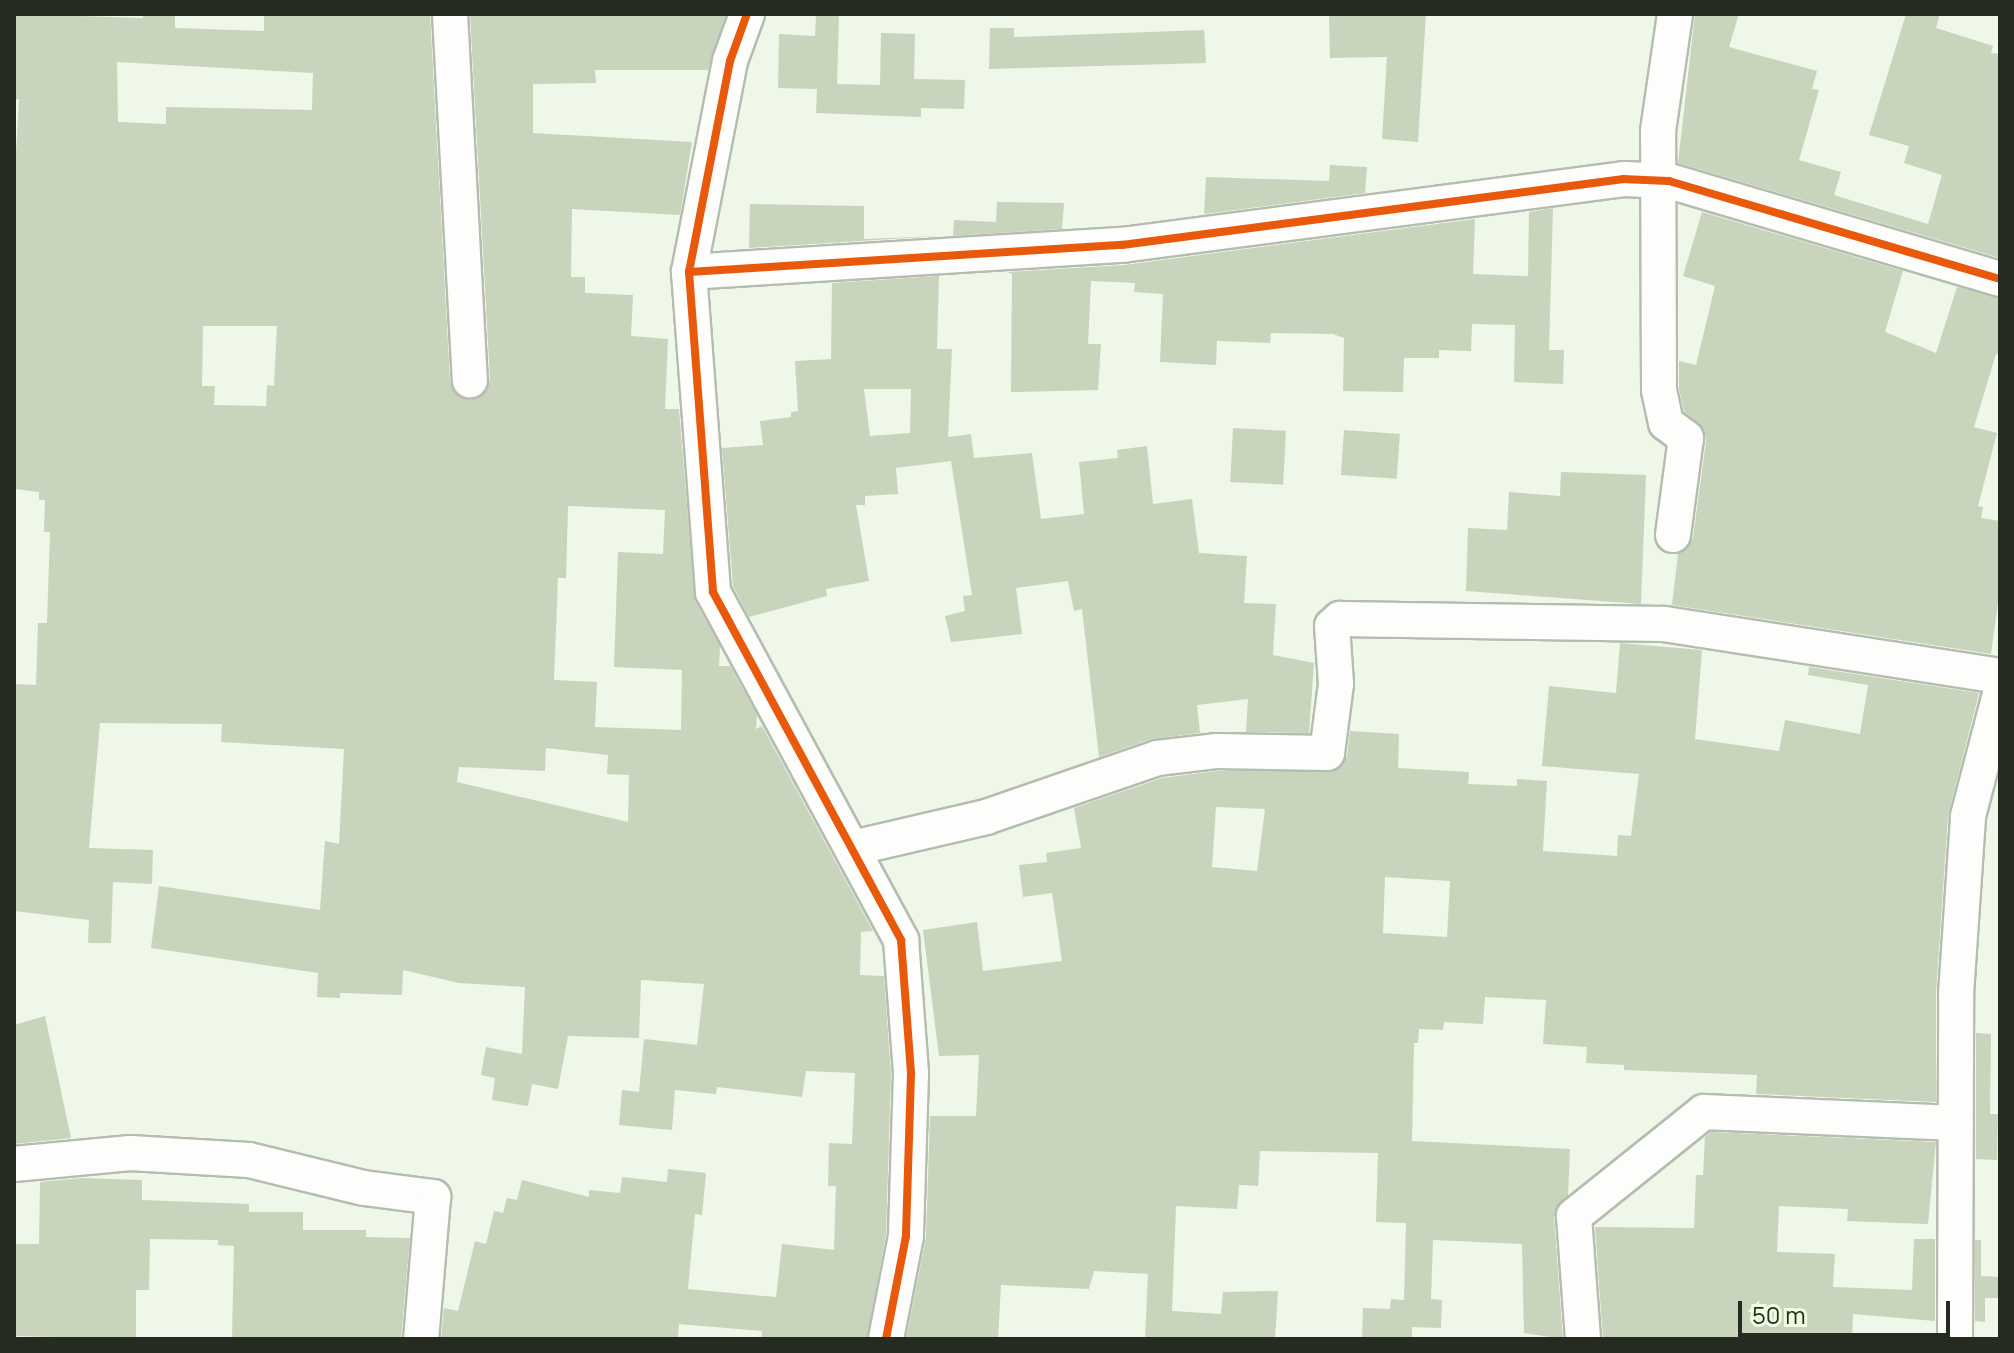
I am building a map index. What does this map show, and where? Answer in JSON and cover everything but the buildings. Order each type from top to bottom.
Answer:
[{"type":"street","points":[[450,14],[470,380]]},
{"type":"street","points":[[747,14],[730,61],[689,272],[713,592],[901,940],[911,1074],[906,1236],[886,1339]]},
{"type":"street","points":[[1673,535],[1686,438],[1666,423],[1659,391],[1658,131],[1675,14]]},
{"type":"street","points":[[689,272],[1122,245],[1624,179],[1659,180],[2000,279]]},
{"type":"street","points":[[853,848],[986,817],[1157,758],[1216,751],[1327,753],[1336,684],[1332,626],[1340,619],[1664,624],[2000,676]]},
{"type":"street","points":[[1955,1339],[1956,994],[1968,816],[2000,694]]},
{"type":"street","points":[[1583,1339],[1574,1216],[1704,1112],[1956,1123]]},
{"type":"street","points":[[14,1164],[130,1153],[249,1160],[364,1188],[433,1197],[421,1339]]},
{"type":"cycle path","points":[[747,14],[730,61],[689,272],[713,592],[901,940],[911,1074],[906,1236],[886,1339]]},
{"type":"cycle path","points":[[689,272],[1122,245],[1624,179],[1669,181],[2000,279]]}]
